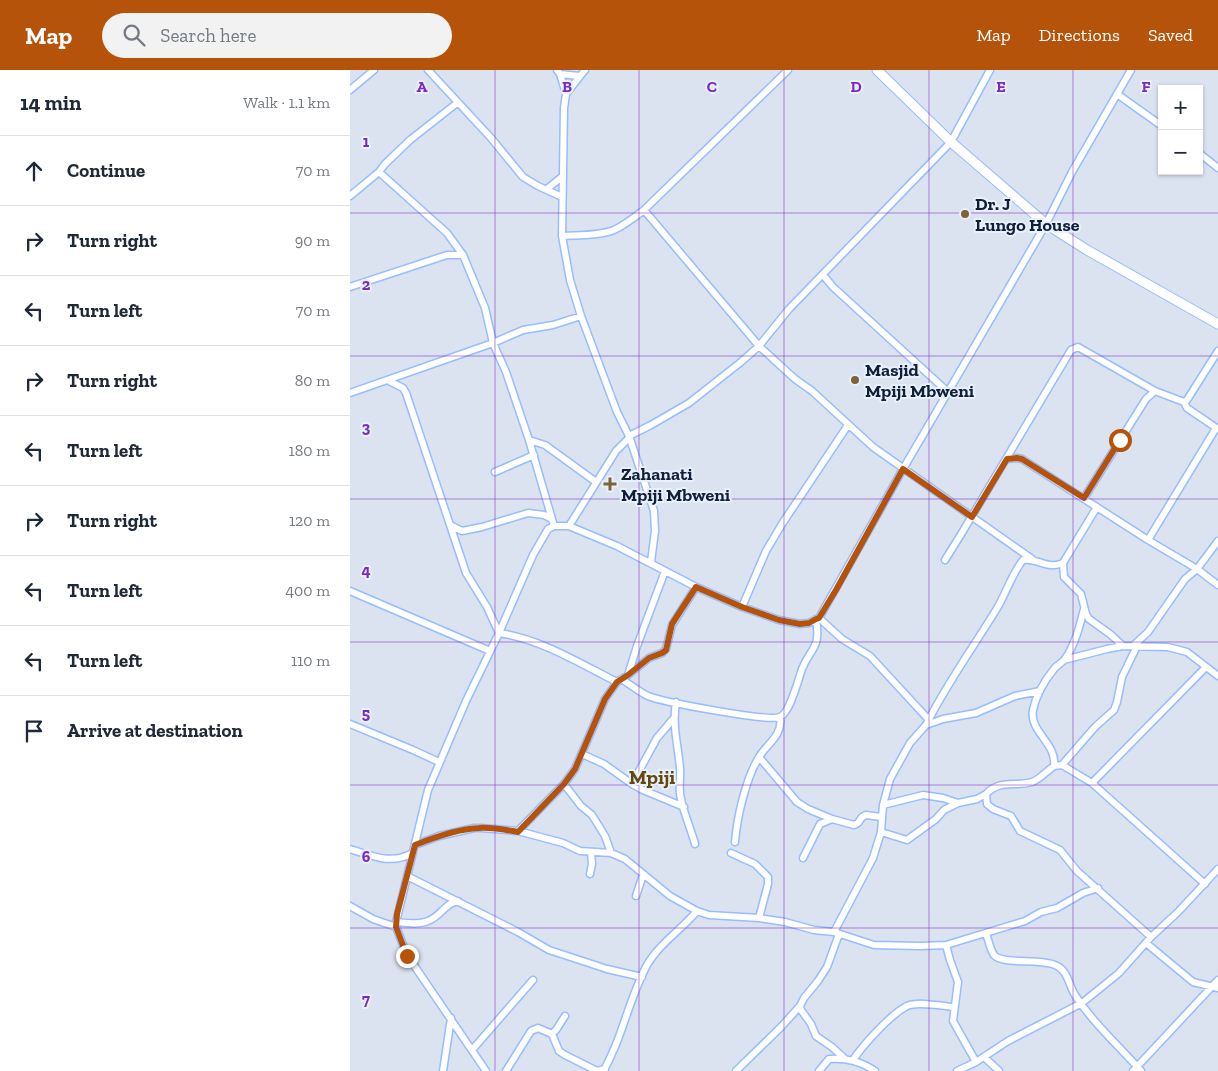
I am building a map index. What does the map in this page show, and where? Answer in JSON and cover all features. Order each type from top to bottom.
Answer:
[{"type":"street","points":[[350,90],[374,70]]},
{"type":"street","points":[[428,70],[524,177],[538,186],[562,196]]},
{"type":"street","points":[[585,70],[566,94],[564,108],[562,236],[570,280],[580,316],[594,348],[617,412],[629,437],[654,511],[654,531],[650,562]]},
{"type":"street","points":[[562,236],[603,233],[614,230],[644,210],[788,70]]},
{"type":"street","points":[[568,526],[616,451],[629,437],[689,403],[759,346],[789,308],[951,142],[990,70]]},
{"type":"street","points":[[486,1071],[407,956],[396,924],[428,790],[466,701],[499,633],[533,555],[548,529],[557,525],[568,526],[617,546],[696,587],[742,607],[779,620],[800,624],[809,623],[817,618],[836,590],[903,469],[1046,224],[1072,172],[1130,70]]},
{"type":"street","points":[[879,71],[951,142],[1046,224],[1087,250],[1218,324]]},
{"type":"street","points":[[558,72],[579,76]]},
{"type":"street","points":[[558,72],[566,94]]},
{"type":"street","points":[[1117,94],[1158,123]]},
{"type":"street","points":[[350,196],[379,172],[410,140],[457,103]]},
{"type":"street","points":[[1203,157],[1218,168]]},
{"type":"street","points":[[379,172],[447,233],[462,255],[485,308],[493,343],[506,372],[534,455],[551,518],[557,525]]},
{"type":"street","points":[[547,189],[562,176]]},
{"type":"street","points":[[644,210],[759,346],[795,379],[812,390],[873,447],[1032,559],[1050,566],[1063,564]]},
{"type":"street","points":[[350,287],[447,255],[462,255]]},
{"type":"street","points":[[823,275],[833,287],[948,392]]},
{"type":"street","points":[[350,393],[493,343],[523,330],[553,325],[580,316]]},
{"type":"street","points":[[945,560],[1071,350],[1078,347],[1156,391],[1184,402],[1187,408],[1217,429],[1148,540]]},
{"type":"street","points":[[1184,402],[1218,351]]},
{"type":"street","points":[[403,388],[406,374]]},
{"type":"street","points":[[388,381],[403,388],[406,393],[466,573],[499,633]]},
{"type":"street","points":[[1084,498],[1146,399],[1156,391]]},
{"type":"street","points":[[742,607],[766,551],[848,425]]},
{"type":"street","points":[[529,440],[545,445],[596,482]]},
{"type":"street","points":[[1015,445],[1022,459]]},
{"type":"street","points":[[495,472],[534,455]]},
{"type":"street","points":[[1007,459],[1022,459],[1148,540],[1197,569],[1218,585]]},
{"type":"street","points":[[1097,507],[1063,564],[1064,577],[1081,594],[1084,609],[1089,619],[1123,646]]},
{"type":"street","points":[[455,538],[462,531],[482,527],[528,512],[551,518]]},
{"type":"street","points":[[450,525],[462,531]]},
{"type":"street","points":[[881,832],[907,840],[936,819],[944,810],[958,803],[977,800],[1001,784],[1032,782],[1058,765],[1114,710],[1118,702],[1122,677],[1135,646],[1148,632],[1184,579],[1197,569],[1218,541]]},
{"type":"street","points":[[736,1071],[800,1006],[827,967],[837,933],[873,858],[881,832],[883,805],[890,779],[910,743],[927,723],[967,654],[996,610],[1015,570],[1023,560],[1032,559]]},
{"type":"street","points":[[628,675],[665,571]]},
{"type":"street","points":[[518,832],[564,784],[575,769],[605,699],[619,680],[649,658],[666,650],[672,624],[696,587]]},
{"type":"street","points":[[350,591],[490,651]]},
{"type":"street","points":[[1084,609],[1070,650],[1064,660],[1054,668],[1040,691],[1033,711],[1037,729],[1052,748],[1058,765],[1092,783],[1204,884]]},
{"type":"street","points":[[499,633],[511,635],[552,649],[647,695],[739,716],[780,718],[787,712],[804,665],[814,651],[818,633],[817,618]]},
{"type":"street","points":[[817,618],[842,639],[870,656],[927,723]]},
{"type":"street","points":[[1064,660],[1123,646],[1168,647],[1187,652],[1218,676]]},
{"type":"street","points":[[1092,783],[1206,667]]},
{"type":"street","points":[[927,723],[976,713],[1015,696],[1040,691]]},
{"type":"street","points":[[676,702],[674,718],[675,743],[680,769],[680,791],[695,844]]},
{"type":"street","points":[[632,784],[657,738],[674,718]]},
{"type":"street","points":[[735,842],[737,820],[752,773],[759,757],[779,732],[780,718]]},
{"type":"street","points":[[350,724],[439,762]]},
{"type":"street","points":[[582,754],[604,764],[632,784],[684,806]]},
{"type":"street","points":[[759,757],[798,802],[808,809],[832,819],[854,825],[862,817],[881,817]]},
{"type":"street","points":[[564,784],[596,820],[605,836],[611,853]]},
{"type":"street","points":[[986,794],[987,804]]},
{"type":"street","points":[[883,805],[923,795],[943,798],[958,803]]},
{"type":"street","points":[[977,800],[1011,816],[1020,831],[1060,850],[1077,871],[1151,937]]},
{"type":"street","points":[[803,858],[817,828],[820,824],[832,819]]},
{"type":"street","points":[[415,845],[439,836],[474,828],[518,832],[563,843],[580,851],[611,853],[625,859],[670,896],[697,911],[716,916],[759,918],[837,933],[874,945],[946,945],[1025,921],[1041,912],[1058,908],[1083,893],[1098,888]]},
{"type":"street","points":[[350,848],[376,858],[394,860],[413,853]]},
{"type":"street","points":[[590,874],[592,864],[591,852]]},
{"type":"street","points":[[731,852],[755,864],[768,877],[759,918]]},
{"type":"street","points":[[957,1071],[976,1062],[1008,1041],[1082,1003],[1119,973],[1151,937],[1178,912],[1218,869]]},
{"type":"street","points":[[636,896],[643,874]]},
{"type":"street","points":[[407,876],[518,932],[548,950],[607,969],[642,977]]},
{"type":"street","points":[[350,906],[374,919],[396,924],[413,924],[429,921],[452,902],[458,901]]},
{"type":"street","points":[[506,1071],[531,1031],[538,1028],[552,1034],[559,1052],[565,1056],[598,1071],[604,1070],[648,964],[658,950],[697,911]]},
{"type":"street","points":[[986,933],[996,957],[1004,960],[1040,961],[1057,965],[1064,970],[1075,995],[1092,1018],[1137,1070],[1215,987],[1218,980]]},
{"type":"street","points":[[1146,944],[1188,979],[1215,987]]},
{"type":"street","points":[[946,945],[958,982],[953,1021],[976,1062]]},
{"type":"street","points":[[472,1050],[533,980]]},
{"type":"street","points":[[853,1060],[886,1022],[908,1006],[916,1004],[954,1007]]},
{"type":"street","points":[[800,1006],[816,1036],[844,1058]]},
{"type":"street","points":[[552,1034],[564,1016]]},
{"type":"street","points":[[443,1071],[451,1018]]},
{"type":"street","points":[[984,1057],[999,1071]]},
{"type":"street","points":[[819,1071],[829,1059],[844,1058],[853,1060],[875,1071]]},
{"type":"place","name":"Dr. J Lungo House","points":[[965,214]]},
{"type":"place","name":"Masjid Mpiji Mbweni","points":[[855,380]]},
{"type":"place","name":"Zahanati Mpiji Mbweni","points":[[610,484]]},
{"type":"district","name":"Mpiji","points":[[652,777]]},
{"type":"route","points":[[407,956],[396,927],[397,914],[415,845],[439,836],[474,828],[518,832],[564,784],[575,769],[605,699],[617,682],[649,658],[666,650],[666,642],[672,624],[696,587],[742,607],[779,620],[800,624],[809,623],[819,618],[903,469],[972,517],[1007,459],[1022,459],[1084,498],[1120,440]]}]
